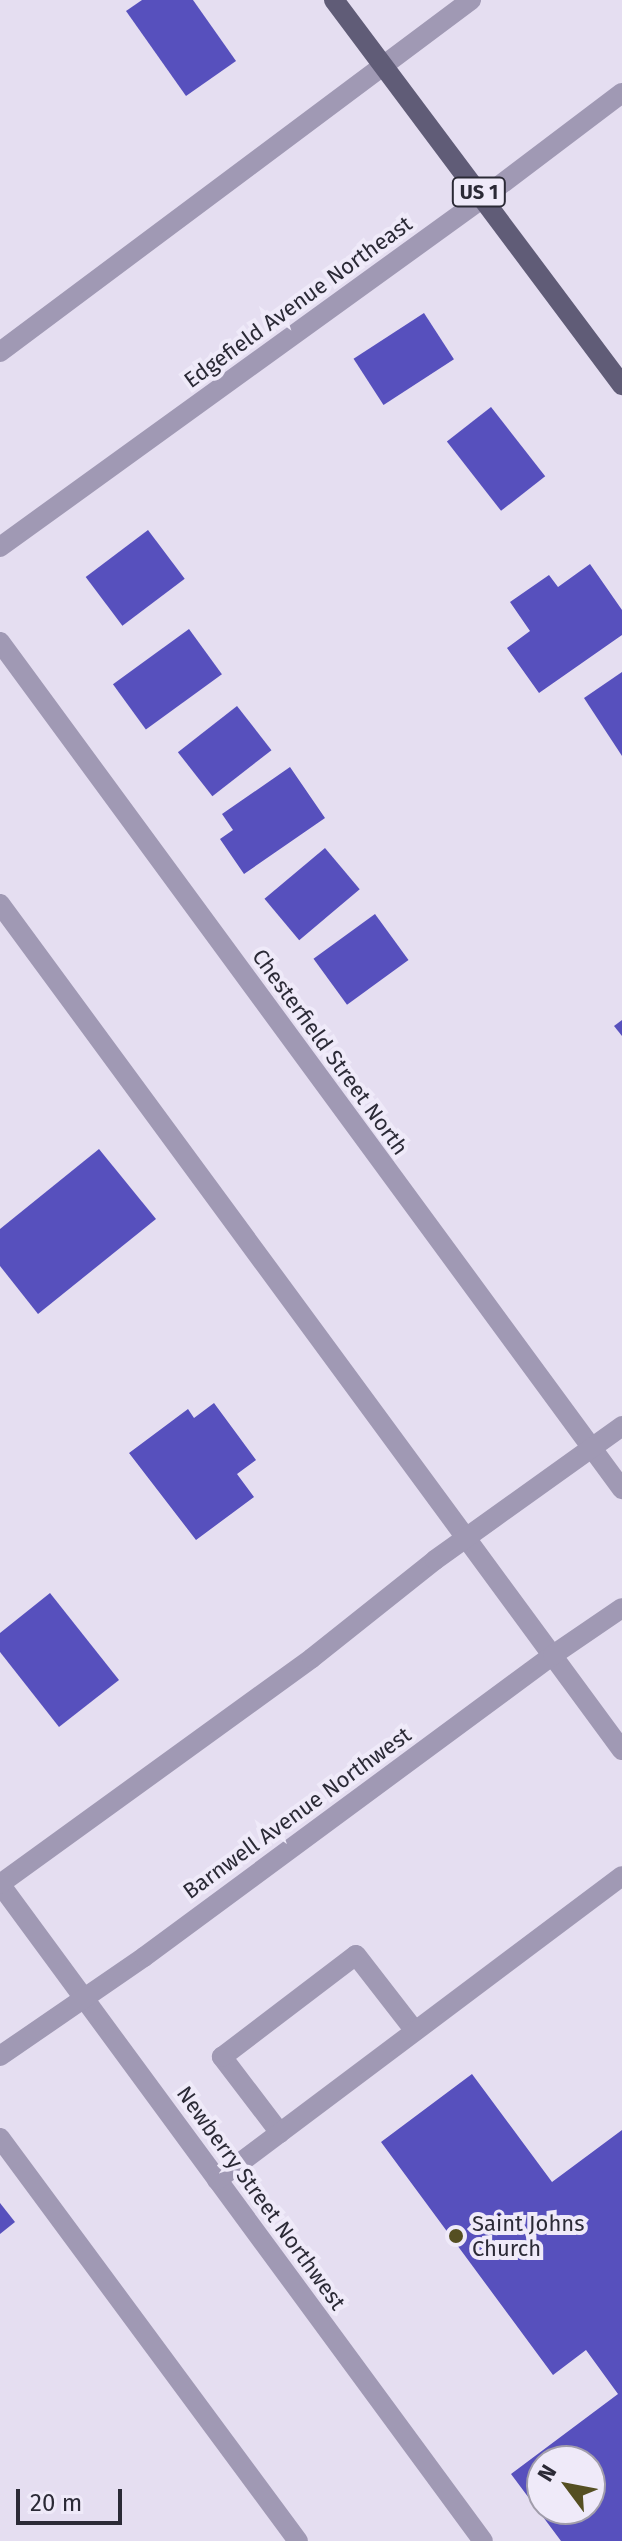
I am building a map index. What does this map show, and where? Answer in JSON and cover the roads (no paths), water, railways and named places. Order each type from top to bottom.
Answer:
[{"type":"main road","name":"US 1","points":[[334,0],[622,385]]},
{"type":"street","points":[[0,352],[170,227],[382,63],[471,0]]},
{"type":"street","name":"Edgefield Avenue Northeast","points":[[0,547],[483,198],[622,93]]},
{"type":"street","name":"Chesterfield Street North","points":[[0,642],[622,1489]]},
{"type":"street","points":[[0,904],[622,1750]]},
{"type":"street","points":[[0,1884],[312,1658],[466,1538],[622,1426]]},
{"type":"street","name":"Barnwell Avenue Northwest","points":[[0,2056],[622,1608]]},
{"type":"street","points":[[217,2180],[622,1876]]},
{"type":"street","name":"Newberry Street Northwest","points":[[0,1884],[483,2541]]},
{"type":"street","points":[[280,2133],[222,2057],[344,1964],[356,1955],[415,2031]]},
{"type":"street","points":[[0,2138],[298,2541]]},
{"type":"place","name":"Saint Johns Church","points":[[456,2236]]}]
